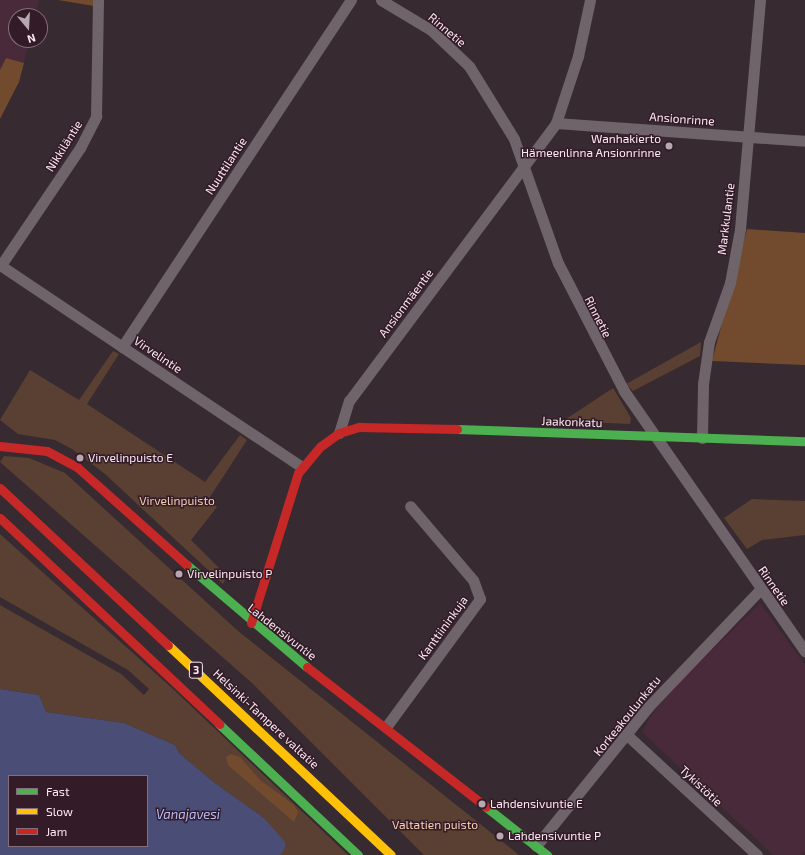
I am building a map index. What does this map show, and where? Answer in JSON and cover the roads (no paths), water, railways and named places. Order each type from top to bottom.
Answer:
[{"type":"main road","name":"Jaakonkatu","points":[[339,433],[363,427],[805,441]]},
{"type":"main road","points":[[251,623],[292,487],[302,467],[321,446],[339,433]]},
{"type":"main road","name":"Lahdensivuntie","points":[[0,446],[47,451],[77,467],[251,623],[386,727],[547,855]]},
{"type":"main road","name":"Helsinki-Tampere valtatie","points":[[0,488],[391,855]]},
{"type":"main road","name":"3","points":[[0,518],[358,855]]},
{"type":"street","name":"Nikkiläntie","points":[[0,265],[80,148],[96,116],[98,0]]},
{"type":"street","name":"Nuuttilantie","points":[[122,347],[351,0]]},
{"type":"street","name":"Rinnetie","points":[[381,0],[431,30],[469,66],[514,139],[574,299],[624,391],[760,590],[805,651]]},
{"type":"street","name":"Ansionmäentie","points":[[339,433],[349,402],[556,123],[578,56],[590,0]]},
{"type":"street","name":"Markkulantie","points":[[702,438],[703,384],[709,342],[730,283],[740,229],[760,0]]},
{"type":"street","name":"Ansionrinne","points":[[556,123],[805,141]]},
{"type":"street","name":"Virvelintie","points":[[0,265],[302,467]]},
{"type":"street","name":"Kanttiininkuja","points":[[386,727],[480,599],[473,580],[410,506]]},
{"type":"street","name":"Korkeakoulunkatu","points":[[536,846],[628,735],[648,706],[760,590]]},
{"type":"street","name":"Tykistötie","points":[[628,735],[757,855]]},
{"type":"water","name":"Vanajavesi","points":[[0,689],[39,695],[46,712],[124,723],[175,745],[179,753],[215,783],[264,818],[285,842],[285,848],[280,855],[0,855]]},
{"type":"place","name":"Wanhakierto Hämeenlinna Ansionrinne","points":[[669,146]]},
{"type":"place","name":"Virvelinpuisto E","points":[[80,458]]},
{"type":"place","name":"Virvelinpuisto P","points":[[179,574]]},
{"type":"place","name":"Lahdensivuntie E","points":[[482,804]]},
{"type":"place","name":"Lahdensivuntie P","points":[[500,836]]},
{"type":"park label","name":"Virvelinpuisto","points":[[177,501]]},
{"type":"park label","name":"Valtatien puisto","points":[[435,825]]}]
